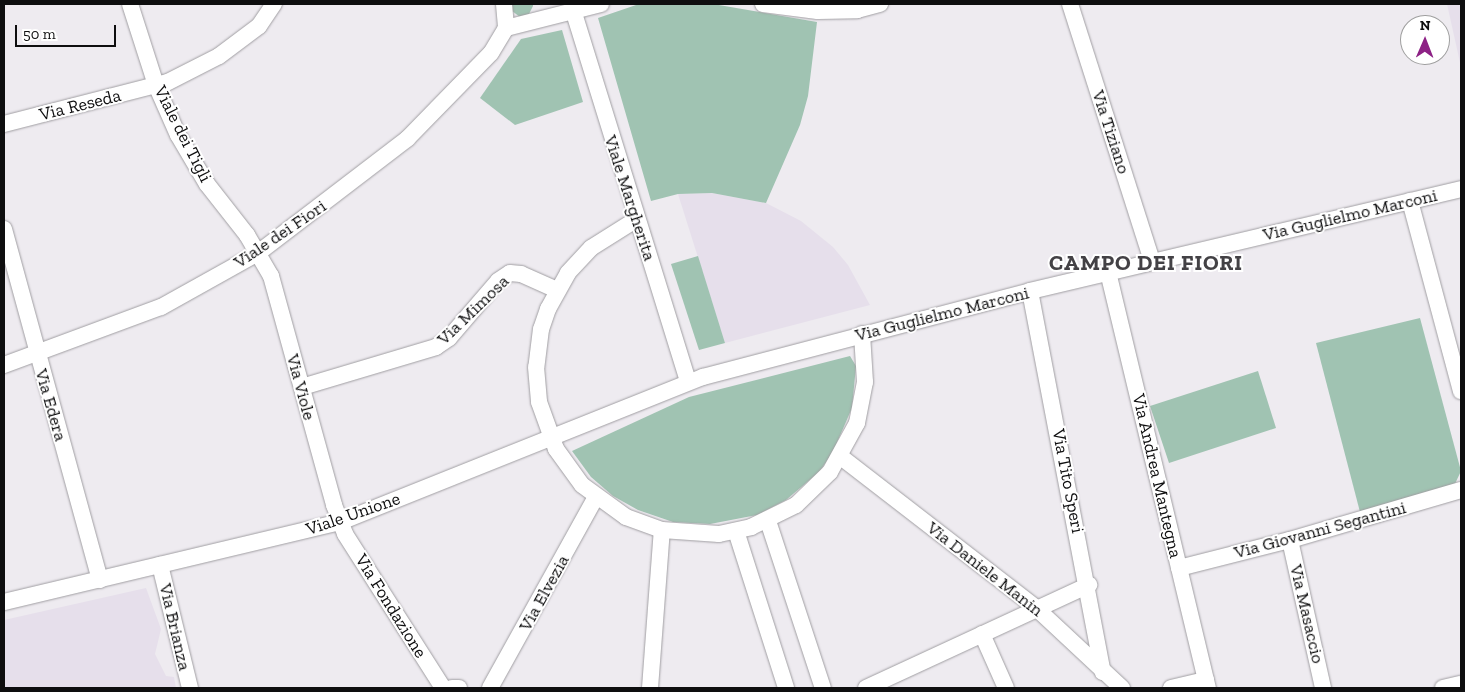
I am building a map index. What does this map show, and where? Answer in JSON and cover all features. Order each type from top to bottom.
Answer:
[{"type":"street","name":"Viale dei Tigli","points":[[130,4],[156,86],[178,135],[206,184],[258,253]]},
{"type":"street","name":"Via Reseda","points":[[4,124],[156,86],[219,56],[259,26],[274,4]]},
{"type":"street","points":[[504,4],[506,28],[548,11],[574,13],[601,4]]},
{"type":"street","points":[[763,4],[818,11],[857,10],[880,4]]},
{"type":"street","name":"Via Tiziano","points":[[1070,4],[1152,261]]},
{"type":"street","name":"Viale Margherita","points":[[574,13],[636,219],[688,382]]},
{"type":"street","name":"Viale dei Fiori","points":[[4,365],[161,307],[258,253],[407,139],[478,67],[506,28]]},
{"type":"street","name":"Via Guglielmo Marconi","points":[[688,382],[862,334],[1030,291],[1461,189]]},
{"type":"street","points":[[1410,201],[1461,391]]},
{"type":"street","points":[[636,219],[591,248],[557,290],[541,329],[536,367],[539,402],[551,439],[569,469],[596,497],[626,517],[662,530],[702,535],[736,531],[768,521],[808,495],[841,457],[862,405],[866,365],[862,334]]},
{"type":"street","name":"Via Edera","points":[[4,229],[36,354],[100,580]]},
{"type":"street","name":"Via Viole","points":[[258,253],[271,276],[340,522]]},
{"type":"street","name":"Via Andrea Mantegna","points":[[1108,272],[1207,684]]},
{"type":"street","name":"Via Mimosa","points":[[302,387],[436,347],[449,338],[498,280],[510,273],[521,274],[557,290]]},
{"type":"street","name":"Via Tito Speri","points":[[1030,291],[1089,584],[1103,672]]},
{"type":"street","name":"Viale Unione","points":[[4,602],[340,522],[551,439],[688,382]]},
{"type":"street","name":"Via Daniele Manin","points":[[841,457],[1035,607],[1122,688]]},
{"type":"street","name":"Via Giovanni Segantini","points":[[1179,568],[1290,540],[1461,490]]},
{"type":"street","name":"Via Elvezia","points":[[490,688],[596,497]]},
{"type":"street","points":[[768,521],[823,688]]},
{"type":"street","name":"Via Fondazione","points":[[340,522],[442,688]]},
{"type":"street","points":[[650,688],[662,530]]},
{"type":"street","points":[[736,531],[786,688]]},
{"type":"street","name":"Via Masaccio","points":[[1290,540],[1323,688]]},
{"type":"street","name":"Via Brianza","points":[[160,565],[190,688]]},
{"type":"street","points":[[866,688],[1035,607],[1089,584]]},
{"type":"street","points":[[982,634],[1006,688]]},
{"type":"street","points":[[1171,688],[1207,684]]},
{"type":"street","points":[[1443,688],[1461,684]]},
{"type":"street","points":[[452,688],[459,688]]},
{"type":"shaded area","points":[[1447,4],[1461,4],[1461,67],[1450,15]]},
{"type":"shaded area","points":[[712,193],[766,203],[801,221],[833,247],[848,265],[870,305],[725,343],[678,194]]},
{"type":"shaded area","points":[[146,588],[161,629],[155,654],[166,676],[174,677],[176,688],[4,688],[4,620]]},
{"type":"green space","points":[[511,4],[533,4],[533,6],[529,14],[520,17],[512,11]]},
{"type":"green space","points":[[639,4],[713,4],[817,22],[808,96],[800,125],[766,203],[712,193],[678,194],[651,201],[598,18]]},
{"type":"green space","points":[[562,30],[583,102],[515,125],[480,98],[521,39]]},
{"type":"green space","points":[[698,256],[725,343],[699,350],[671,264]]},
{"type":"green space","points":[[1420,318],[1461,471],[1454,486],[1360,512],[1316,343]]},
{"type":"green space","points":[[850,356],[856,366],[852,408],[832,454],[819,472],[786,500],[757,515],[710,524],[673,522],[638,510],[613,496],[591,477],[572,451],[689,397]]},
{"type":"green space","points":[[1258,371],[1276,428],[1169,463],[1150,406]]},
{"type":"district","name":"CAMPO DEI FIORI","points":[[1146,263]]}]
